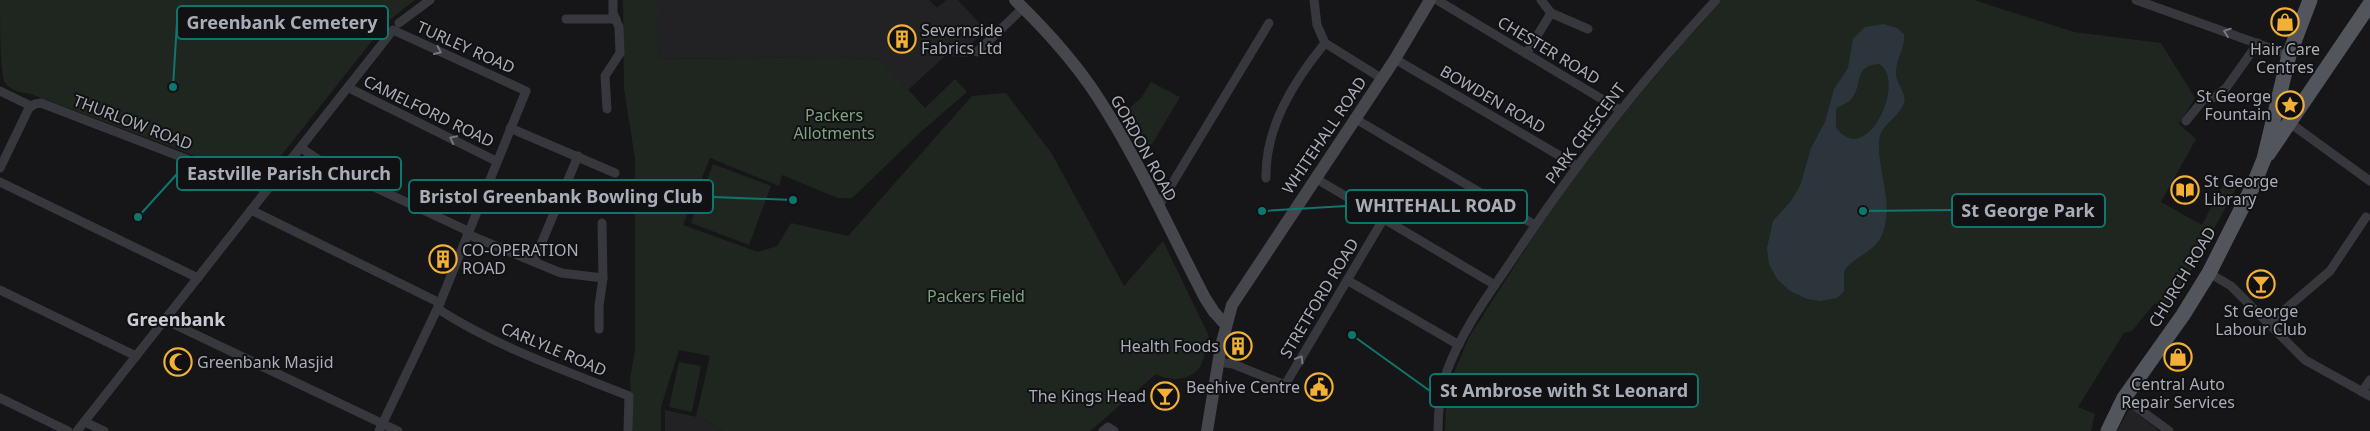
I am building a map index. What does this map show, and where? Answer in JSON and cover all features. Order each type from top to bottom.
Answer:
[{"type":"main road","name":"WHITEHALL ROAD","points":[[1207,431],[1218,362],[1232,305],[1354,118],[1395,59],[1430,0]]},
{"type":"main road","name":"CHURCH ROAD","points":[[2108,431],[2124,398],[2178,323],[2209,273],[2253,186],[2264,159],[2289,55],[2310,0]]},
{"type":"main road","name":"GORDON ROAD","points":[[1019,4],[1068,58],[1096,96],[1158,207],[1205,298],[1226,325]]},
{"type":"main road","points":[[2264,159],[2370,4]]},
{"type":"main road","points":[[2277,104],[2290,122]]},
{"type":"street","points":[[78,431],[396,27],[430,0]]},
{"type":"street","points":[[607,109],[606,72],[620,52],[620,28],[616,19],[613,0]]},
{"type":"street","points":[[1314,0],[1317,24],[1325,43],[1381,78]]},
{"type":"street","name":"CHESTER ROAD","points":[[1437,0],[1620,110]]},
{"type":"street","points":[[1541,0],[1551,14],[1588,29]]},
{"type":"street","name":"PARK CRESCENT","points":[[1438,431],[1438,407],[1445,380],[1459,345],[1496,284],[1576,166],[1664,56],[1716,0]]},
{"type":"street","points":[[2136,0],[2289,55]]},
{"type":"street","points":[[977,52],[1019,4]]},
{"type":"street","points":[[1526,54],[1551,14]]},
{"type":"street","points":[[566,19],[616,19]]},
{"type":"street","points":[[1158,207],[1269,23]]},
{"type":"street","name":"TURLEY ROAD","points":[[396,27],[526,91],[510,128]]},
{"type":"street","points":[[1266,178],[1266,161],[1280,113],[1300,73],[1325,43]]},
{"type":"street","points":[[2186,121],[2204,99],[2215,97],[2226,88],[2258,43]]},
{"type":"street","name":"BOWDEN ROAD","points":[[1395,59],[1576,166]]},
{"type":"street","name":"CAMELFORD ROAD","points":[[349,88],[496,161]]},
{"type":"street","points":[[0,91],[31,106],[0,168]]},
{"type":"street","name":"THURLOW ROAD","points":[[31,106],[45,104],[267,190]]},
{"type":"street","points":[[1354,118],[1535,225]]},
{"type":"street","points":[[2290,122],[2370,181]]},
{"type":"street","points":[[381,427],[439,306],[510,128],[614,173]]},
{"type":"street","points":[[301,148],[324,164],[534,262],[568,275],[603,278]]},
{"type":"street","points":[[534,262],[578,156]]},
{"type":"street","points":[[1315,178],[1496,284]]},
{"type":"street","points":[[0,182],[198,278]]},
{"type":"street","name":"CARLYLE ROAD","points":[[251,210],[439,306],[464,326],[502,344],[629,396],[628,431]]},
{"type":"street","points":[[2268,324],[2330,271],[2366,217]]},
{"type":"street","name":"STRETFORD ROAD","points":[[1218,362],[1233,364],[1285,385],[1384,218]]},
{"type":"street","points":[[599,329],[599,306],[603,278],[602,223]]},
{"type":"street","points":[[2209,273],[2227,282],[2305,360],[2366,394],[2370,380]]},
{"type":"street","points":[[1346,282],[1459,345]]},
{"type":"street","points":[[0,290],[136,356]]},
{"type":"street","points":[[165,320],[381,427],[398,431]]},
{"type":"street","points":[[0,398],[68,431]]},
{"type":"street","points":[[2124,398],[2169,431]]},
{"type":"street","points":[[85,422],[104,431]]},
{"type":"shaded area","points":[[656,0],[929,0],[937,8],[946,0],[958,0],[986,30],[971,44],[969,57],[945,56],[908,90],[881,60],[834,57],[659,59]]},
{"type":"shaded area","points":[[1884,24],[1897,28],[1904,34],[1896,75],[1905,100],[1902,108],[1886,125],[1879,141],[1880,164],[1886,199],[1886,223],[1882,235],[1875,246],[1846,268],[1844,272],[1844,291],[1837,298],[1820,301],[1807,299],[1790,291],[1777,279],[1769,264],[1767,248],[1773,221],[1791,201],[1800,186],[1811,148],[1825,122],[1834,89],[1848,68],[1853,39],[1865,27]],"holes":[[[1879,64],[1887,73],[1889,87],[1886,103],[1880,118],[1870,131],[1859,138],[1848,138],[1836,127],[1836,109],[1849,102],[1852,98],[1865,68]]]},
{"type":"shaded area","points":[[2130,408],[2158,430],[2117,431]]},
{"type":"shaded area","points":[[665,410],[702,418],[722,431],[665,431]]},
{"type":"green space","points":[[0,0],[415,0],[387,22],[261,181],[9,87],[4,81],[2,64]]},
{"type":"green space","name":"Packers Field","points":[[623,0],[658,0],[659,59],[834,57],[881,60],[925,108],[955,79],[967,92],[923,130],[852,198],[838,198],[782,175],[779,186],[710,158],[683,225],[758,252],[777,246],[791,223],[848,236],[972,96],[1006,93],[1052,154],[1124,286],[1163,241],[1209,336],[1200,367],[1191,375],[1180,379],[1162,377],[1156,374],[1090,431],[722,431],[702,418],[696,417],[710,356],[679,350],[661,407],[661,431],[633,431],[630,379],[635,350],[635,159],[624,88]]},
{"type":"green space","points":[[1722,0],[1974,0],[2074,32],[2161,43],[2195,98],[2179,124],[2196,139],[2161,202],[2202,225],[2224,183],[2232,179],[2238,185],[2185,282],[2164,311],[2155,303],[2132,331],[2124,333],[2078,407],[2095,414],[2091,431],[1445,431],[1446,407],[1453,375],[1469,337],[1544,220],[1583,163],[1682,44]]},
{"type":"green space","points":[[1151,82],[1180,97],[1143,159],[1120,116],[1141,98]]},
{"type":"green space","points":[[713,164],[771,186],[749,245],[691,223]]},
{"type":"green space","points":[[679,362],[701,366],[692,412],[669,407]]},
{"type":"place","name":"Hair Care Centres","points":[[2285,22]]},
{"type":"place","name":"Severnside Fabrics Ltd","points":[[902,39]]},
{"type":"place","name":"Greenbank Cemetery","points":[[173,87]]},
{"type":"place","name":"St George Fountain","points":[[2290,105]]},
{"type":"place","name":"St George Library","points":[[2185,190]]},
{"type":"place","name":"Bristol Greenbank Bowling Club","points":[[793,200]]},
{"type":"place","name":"WHITEHALL ROAD","points":[[1262,211]]},
{"type":"place","name":"St George Park","points":[[1863,211]]},
{"type":"place","name":"Eastville Parish Church","points":[[138,217]]},
{"type":"place","name":"CO-OPERATION ROAD","points":[[443,259]]},
{"type":"place","name":"St George Labour Club","points":[[2261,284]]},
{"type":"place","name":"St Ambrose with St Leonard","points":[[1352,335]]},
{"type":"place","name":"Health Foods","points":[[1238,346]]},
{"type":"place","name":"Central Auto Repair Services","points":[[2178,357]]},
{"type":"place","name":"Greenbank Masjid","points":[[178,362]]},
{"type":"place","name":"Beehive Centre","points":[[1319,387]]},
{"type":"place","name":"The Kings Head","points":[[1165,396]]},
{"type":"district","name":"Greenbank","points":[[176,320]]},
{"type":"park label","name":"Packers Allotments","points":[[834,124]]}]
